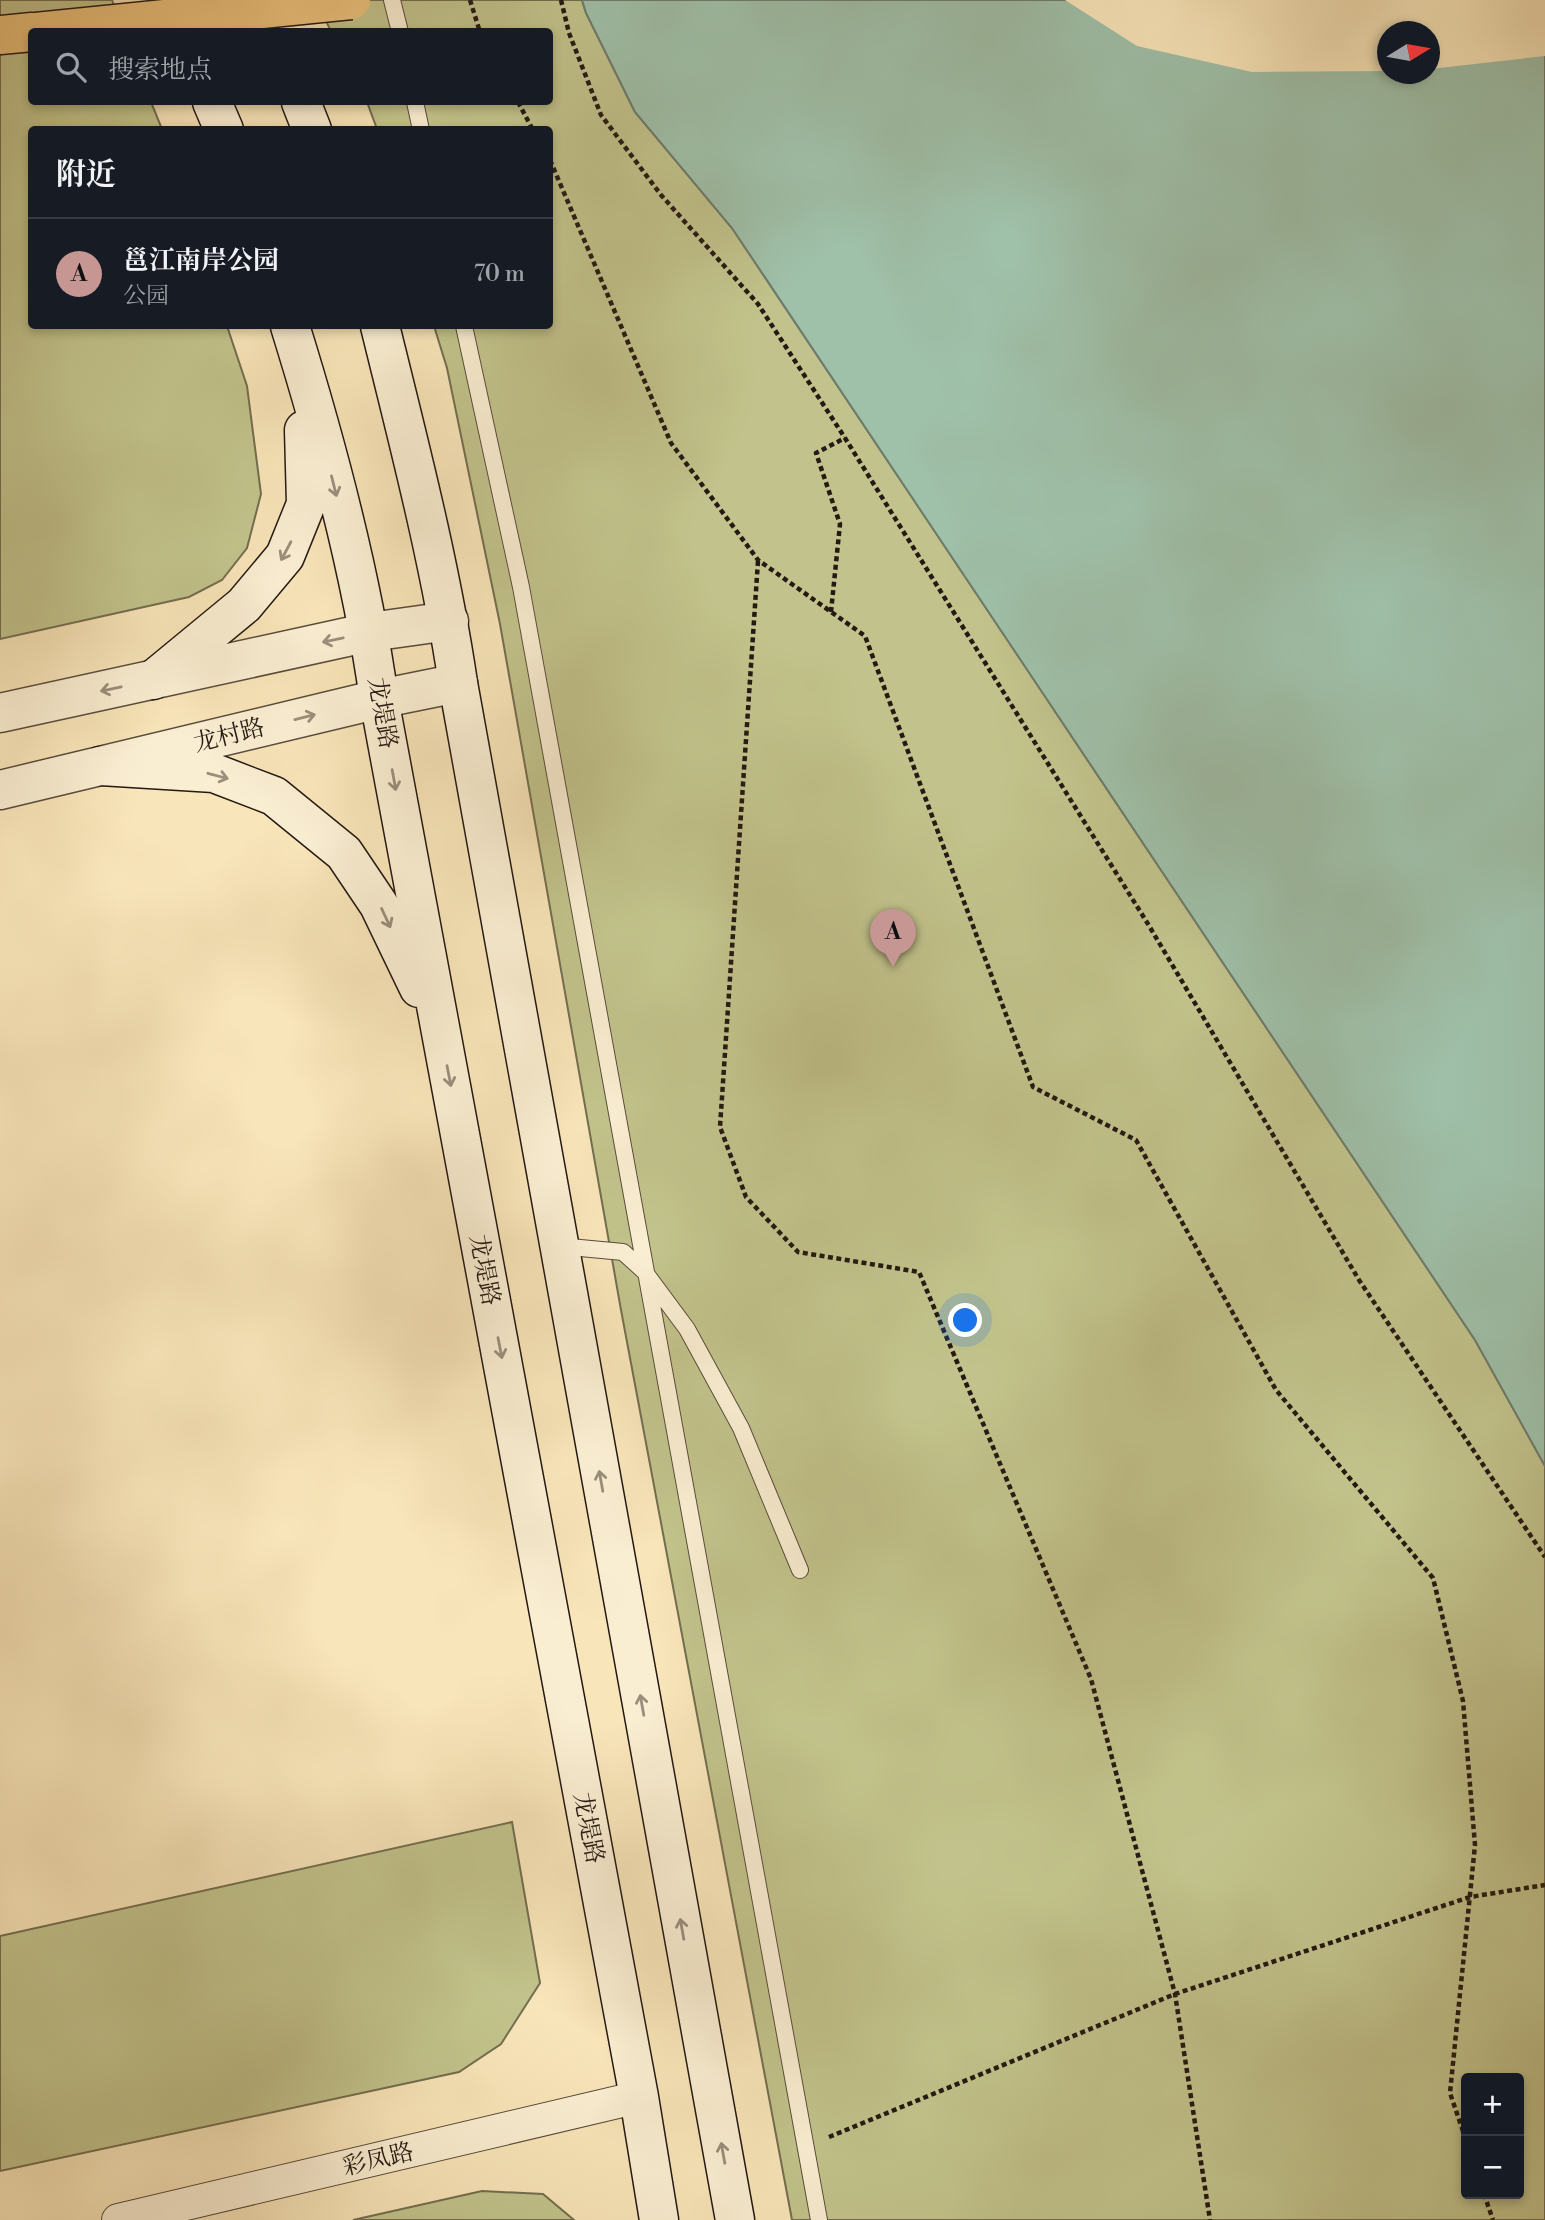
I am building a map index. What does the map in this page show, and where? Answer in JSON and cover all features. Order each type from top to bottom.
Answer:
[{"type":"highway","points":[[74,28],[351,0]]},
{"type":"highway","points":[[0,35],[28,33]]},
{"type":"main road","points":[[171,0],[182,28]]},
{"type":"main road","points":[[261,0],[272,28]]},
{"type":"main road","points":[[213,105],[222,126]]},
{"type":"main road","points":[[302,105],[310,126]]},
{"type":"main road","name":"龙堤路","points":[[291,329],[320,426],[370,632],[379,699],[639,2097],[659,2220]]},
{"type":"main road","points":[[381,329],[449,621],[735,2220]]},
{"type":"main road","points":[[153,680],[244,605],[285,556],[306,504],[302,365]]},
{"type":"main road","points":[[0,713],[370,632],[449,621]]},
{"type":"main road","name":"龙村路","points":[[0,790],[379,699],[458,683]]},
{"type":"main road","points":[[102,766],[214,773],[274,796],[344,853],[379,905],[442,1037]]},
{"type":"street","name":"彩凤路","points":[[118,2220],[639,2097]]},
{"type":"lane","points":[[392,0],[399,28]]},
{"type":"lane","points":[[416,105],[420,126]]},
{"type":"lane","points":[[465,329],[521,587],[819,2220]]},
{"type":"lane","points":[[559,1246],[623,1252],[644,1271],[687,1329],[741,1428],[800,1570]]},
{"type":"path","points":[[470,0],[479,28]]},
{"type":"path","points":[[561,0],[569,33],[601,115],[661,195],[758,304],[845,438],[1148,924],[1359,1280],[1545,1557]]},
{"type":"path","points":[[520,105],[531,126]]},
{"type":"path","points":[[553,167],[671,443],[758,560],[865,636],[1032,1087],[1136,1140],[1276,1390],[1433,1578],[1463,1701],[1475,1845],[1450,2093],[1465,2136]]},
{"type":"path","points":[[831,612],[840,524],[816,453],[845,438]]},
{"type":"path","points":[[758,560],[720,1127],[746,1197],[798,1252],[919,1272],[1091,1679],[1175,1994],[1210,2220]]},
{"type":"path","points":[[805,2147],[1175,1994],[1470,1897],[1545,1885]]},
{"type":"path","points":[[1486,2199],[1493,2220]]},
{"type":"shaded area","points":[[0,0],[112,0],[123,28],[28,28],[28,105],[152,105],[161,126],[28,126],[28,329],[228,329],[247,386],[261,494],[247,548],[222,580],[189,597],[0,639]]},
{"type":"shaded area","points":[[315,0],[582,0],[635,112],[732,228],[1475,1340],[1545,1466],[1545,2220],[792,2220],[621,1310],[500,624],[447,368],[435,329],[553,329],[553,126],[376,126],[368,105],[553,105],[553,28],[329,28]]},
{"type":"shaded area","points":[[582,0],[1545,0],[1545,1466],[1475,1340],[732,228],[635,112]]},
{"type":"shaded area","points":[[512,1822],[540,1983],[501,2044],[459,2072],[0,2171],[0,1936]]},
{"type":"shaded area","points":[[482,2191],[543,2194],[574,2220],[353,2220]]},
{"type":"pier","points":[[1065,0],[1545,0],[1545,56],[1440,68],[1440,21],[1377,21],[1377,71],[1252,72],[1137,46]]},
{"type":"place","name":"邕江南岸公园","points":[[893,967]]}]
